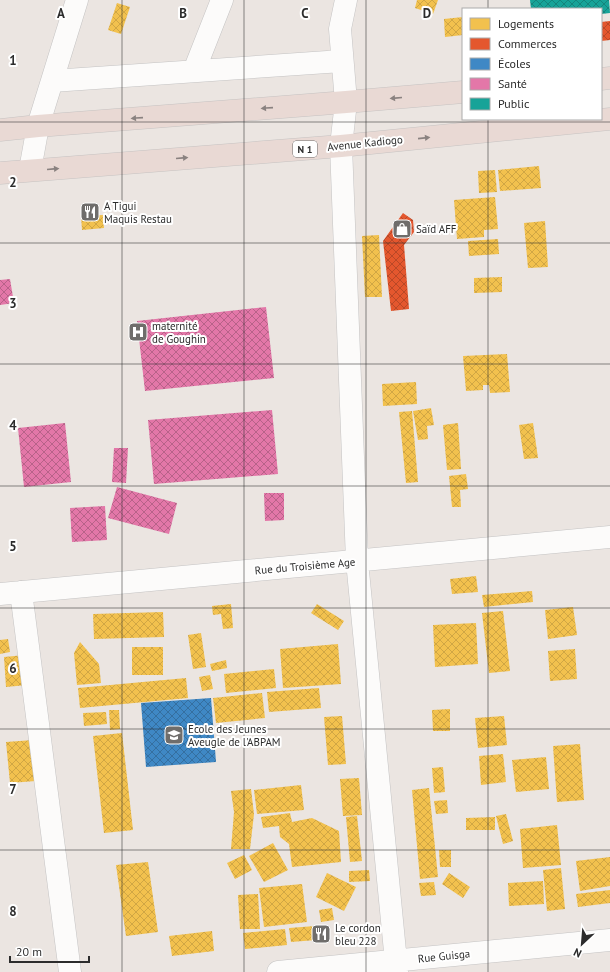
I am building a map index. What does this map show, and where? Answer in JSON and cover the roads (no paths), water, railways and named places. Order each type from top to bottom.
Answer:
[{"type":"highway","points":[[0,130],[462,92]]},
{"type":"highway","name":"Avenue Kadiogo","points":[[0,173],[341,146],[600,120]]},
{"type":"street","points":[[30,170],[38,126],[77,0]]},
{"type":"street","points":[[194,71],[222,0]]},
{"type":"street","points":[[346,0],[340,28],[346,102],[341,146],[356,561],[397,966]]},
{"type":"street","points":[[52,81],[342,61]]},
{"type":"street","name":"Rue du Troisième Age","points":[[0,594],[610,537]]},
{"type":"street","points":[[21,592],[70,972]]},
{"type":"street","name":"Rue Guisga","points":[[278,972],[397,966],[610,940]]},
{"type":"place","name":"A Tigui Maquis Restau","points":[[90,212]]},
{"type":"place","name":"Saïd AFF","points":[[402,229]]},
{"type":"place","name":"maternité de Goughin","points":[[138,332]]},
{"type":"place","name":"Ecole des Jeunes Aveugle de l'ABPAM","points":[[174,735]]},
{"type":"place","name":"Le cordon bleu 228","points":[[321,934]]}]
